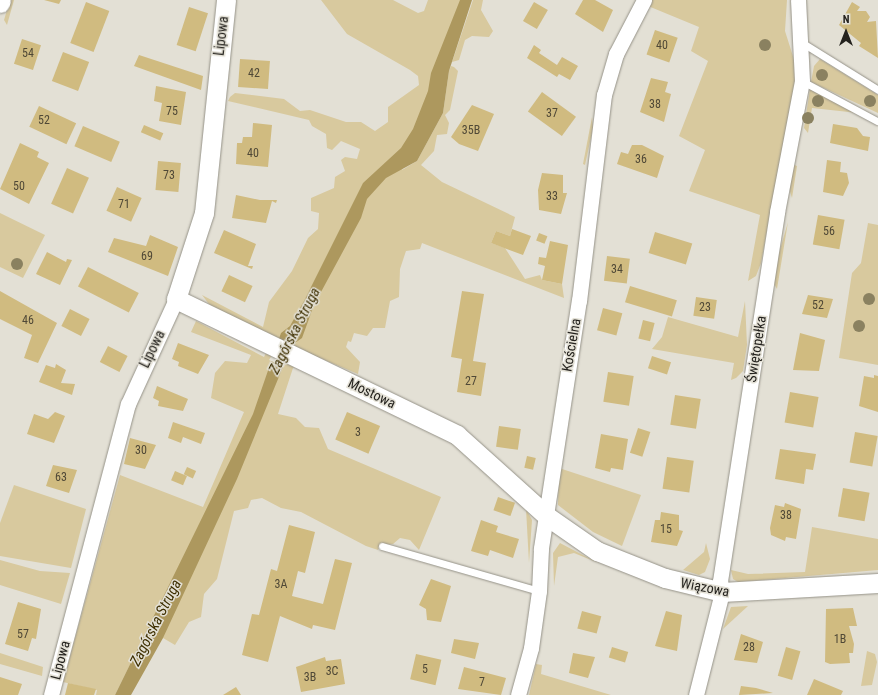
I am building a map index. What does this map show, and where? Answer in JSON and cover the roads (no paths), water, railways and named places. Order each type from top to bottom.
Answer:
[{"type":"street","name":"Lipowa","points":[[51,695],[128,404],[176,299],[204,212],[226,0]]},
{"type":"street","name":"Kościelna","points":[[518,695],[531,648],[539,591],[541,548],[548,517],[604,95],[616,54],[644,0]]},
{"type":"street","name":"Świętopełka","points":[[696,695],[722,592],[720,581],[776,220],[802,81],[798,0]]},
{"type":"street","name":"Mostowa","points":[[176,299],[457,435],[548,517]]},
{"type":"street","name":"Wiązowa","points":[[548,517],[597,551],[665,578],[722,592],[780,591],[878,583]]},
{"type":"lane","points":[[799,41],[878,90]]},
{"type":"lane","points":[[802,81],[877,121]]},
{"type":"lane","points":[[382,546],[539,591]]},
{"type":"water","name":"Zagórska Struga","points":[[460,0],[472,0],[449,71],[443,113],[417,161],[386,178],[367,199],[361,218],[314,305],[302,338],[292,345],[237,479],[163,638],[131,695],[115,695],[253,414],[281,333],[290,326],[305,299],[363,183],[401,148],[413,129],[428,91],[431,73]]}]
